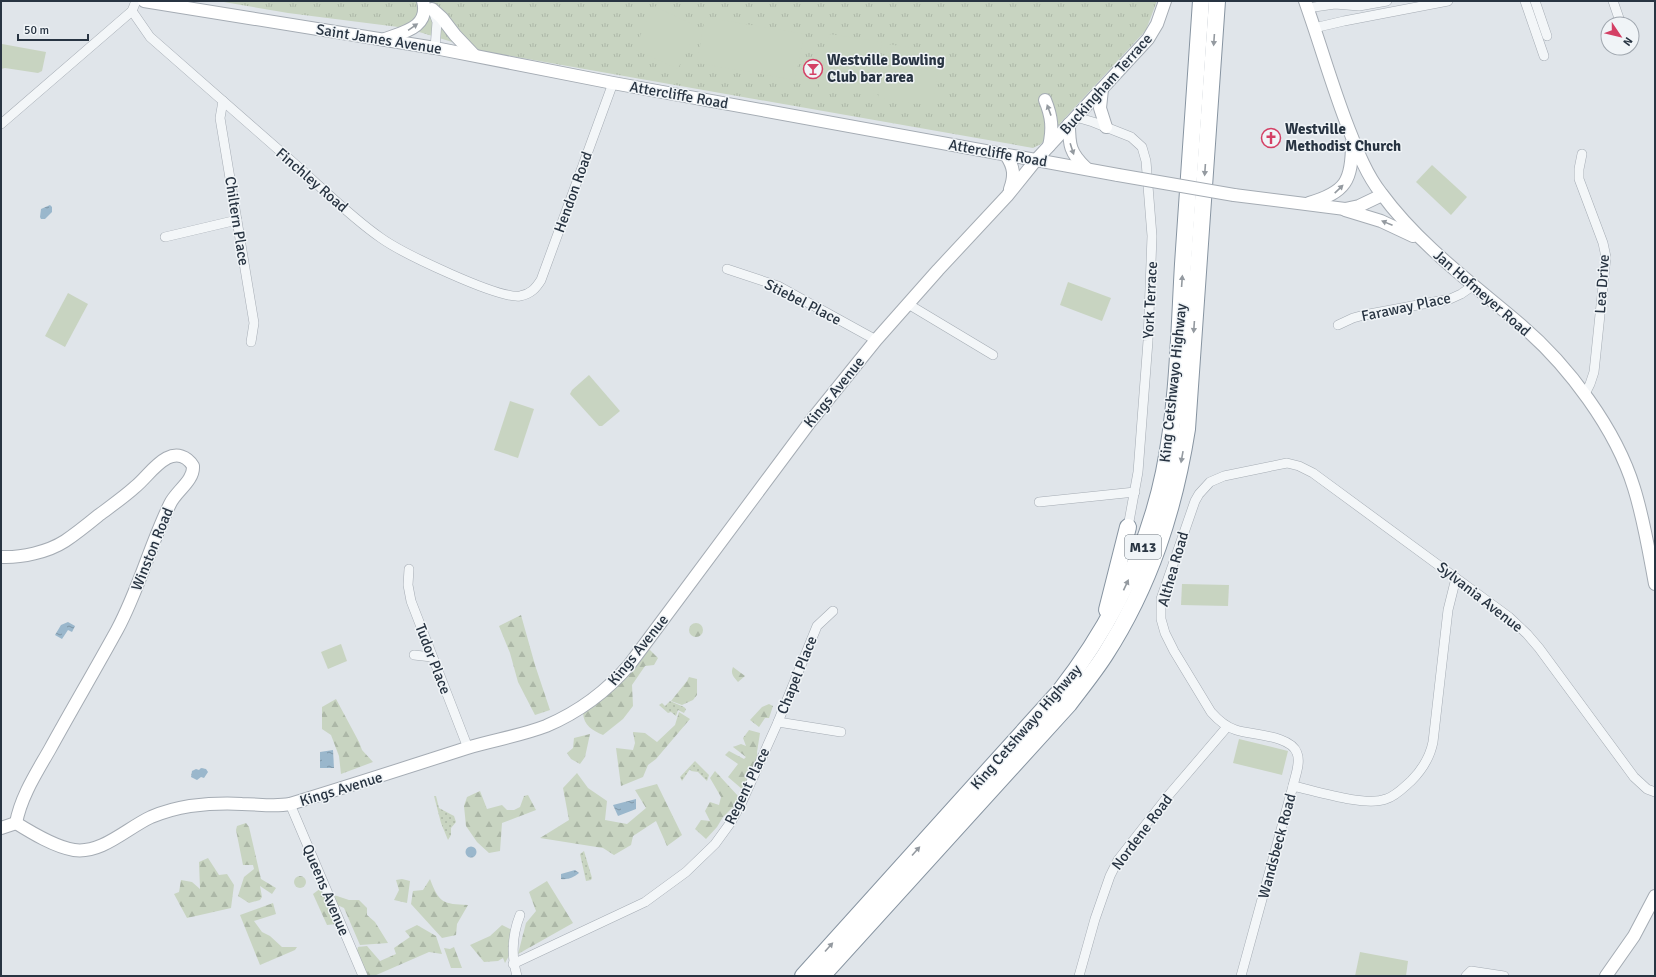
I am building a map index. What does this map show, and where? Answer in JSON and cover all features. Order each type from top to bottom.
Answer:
[{"type":"highway","name":"King Cetshwayo Highway","points":[[803,976],[1060,691],[1079,666],[1116,607],[1143,546],[1155,510],[1170,439],[1201,1]]},
{"type":"highway","name":"King Cetshwayo Highway","points":[[822,976],[1069,704],[1104,656],[1136,601],[1148,575],[1159,547],[1176,487],[1187,429],[1217,1]]},
{"type":"highway","points":[[1101,632],[1128,527]]},
{"type":"street","points":[[1,124],[132,12],[136,1]]},
{"type":"street","name":"Saint James Avenue","points":[[144,1],[384,39],[474,55],[613,83]]},
{"type":"street","name":"Buckingham Terrace","points":[[1036,160],[1148,39],[1157,24],[1165,1]]},
{"type":"street","points":[[1306,4],[1359,6],[1387,1]]},
{"type":"street","points":[[1314,28],[1448,1]]},
{"type":"street","points":[[1525,1],[1544,56]]},
{"type":"street","points":[[1535,1],[1547,36]]},
{"type":"street","points":[[1613,1],[1619,16]]},
{"type":"street","points":[[384,39],[413,29],[425,14],[427,4]]},
{"type":"street","points":[[427,4],[437,22],[435,48]]},
{"type":"street","points":[[427,4],[474,55]]},
{"type":"street","name":"Jan Hofmeyer Road","points":[[1306,4],[1331,81],[1352,138],[1364,164],[1382,195],[1422,240],[1537,340],[1562,366],[1584,394],[1614,441],[1634,487],[1646,534],[1655,584]]},
{"type":"street","name":"Finchley Road","points":[[132,12],[150,37],[330,196],[381,238],[404,252],[496,292],[515,296],[526,295]]},
{"type":"street","name":"Attercliffe Road","points":[[613,83],[1234,195],[1345,209],[1359,206],[1382,195]]},
{"type":"street","name":"Hendon Road","points":[[526,295],[535,289],[541,280],[613,83]]},
{"type":"street","points":[[1102,89],[1100,108],[1106,127]]},
{"type":"street","name":"Chiltern Place","points":[[223,100],[220,118],[254,323],[251,342]]},
{"type":"street","points":[[1045,100],[1052,123],[1052,135],[1048,147]]},
{"type":"street","points":[[1073,120],[1071,148],[1075,157],[1086,168]]},
{"type":"street","name":"York Terrace","points":[[1073,120],[1106,127],[1131,137],[1142,147],[1146,161],[1152,255],[1148,342],[1140,451],[1135,492],[1128,527]]},
{"type":"street","points":[[1304,205],[1330,196],[1342,187],[1349,173],[1352,162],[1352,138]]},
{"type":"street","name":"Lea Drive","points":[[1582,154],[1579,179],[1604,243],[1606,257],[1594,372],[1590,384],[1584,394]]},
{"type":"street","points":[[1006,155],[1014,173],[1007,196]]},
{"type":"street","name":"Kings Avenue","points":[[16,822],[30,832],[73,850],[96,847],[108,842],[152,817],[189,806],[241,804],[274,806],[290,804],[550,724],[585,705],[616,680],[680,598],[810,422],[876,340],[1007,196],[1036,160]]},
{"type":"street","points":[[1337,208],[1381,221],[1422,240]]},
{"type":"street","points":[[165,237],[237,220]]},
{"type":"street","name":"Stiebel Place","points":[[727,269],[778,286],[876,340]]},
{"type":"street","name":"Faraway Place","points":[[1338,325],[1364,315],[1450,299],[1461,294],[1474,285]]},
{"type":"street","points":[[908,304],[993,354]]},
{"type":"street","name":"Winston Road","points":[[1,557],[14,558],[64,542],[136,487],[167,458],[176,455],[182,456],[187,458],[192,466],[192,475],[171,503],[150,551],[135,592],[118,629],[37,772],[18,811],[16,822]]},
{"type":"street","name":"Althea Road","points":[[1293,786],[1298,759],[1295,749],[1279,739],[1227,727],[1211,712],[1165,634],[1161,619],[1161,599],[1195,501],[1207,484],[1224,476],[1280,464],[1294,464],[1305,468]]},
{"type":"street","name":"Sylvania Avenue","points":[[1305,468],[1509,617],[1527,634],[1634,777],[1648,789],[1655,792]]},
{"type":"street","points":[[1039,502],[1135,492]]},
{"type":"street","name":"Tudor Place","points":[[409,569],[408,594],[468,748]]},
{"type":"street","name":"Wandsbeck Road","points":[[1241,976],[1293,786],[1360,801],[1378,801],[1387,799],[1394,795],[1413,779],[1428,759],[1433,742],[1448,610],[1456,578]]},
{"type":"street","name":"Chapel Place","points":[[778,722],[817,626],[833,611]]},
{"type":"street","points":[[414,655],[432,657]]},
{"type":"street","points":[[778,722],[841,732]]},
{"type":"street","name":"Regent Place","points":[[513,964],[645,902],[670,885],[700,860],[723,834],[738,811],[778,722]]},
{"type":"street","name":"Nordene Road","points":[[1079,976],[1110,876],[1118,860],[1168,796],[1227,727]]},
{"type":"street","name":"Queens Avenue","points":[[290,804],[362,976]]},
{"type":"street","points":[[1,828],[16,822]]},
{"type":"street","points":[[1606,976],[1634,936],[1655,896]]},
{"type":"street","points":[[517,976],[513,964],[514,935],[520,915]]},
{"type":"street","points":[[1466,976],[1471,971],[1504,976]]},
{"type":"green space","points":[[218,1],[1157,1],[1146,30],[1041,144],[1033,148],[482,51],[406,28],[288,13]]},
{"type":"green space","points":[[339,1],[362,1],[355,11]]},
{"type":"green space","points":[[654,6],[698,27],[678,69],[634,49]]},
{"type":"green space","points":[[705,17],[804,34],[795,80],[697,63]]},
{"type":"green space","points":[[829,34],[882,42],[873,96],[819,87]]},
{"type":"green space","points":[[2,44],[46,52],[42,71],[38,73],[5,68],[1,69]]},
{"type":"green space","points":[[888,44],[941,53],[932,106],[878,97]]},
{"type":"green space","points":[[1432,165],[1467,197],[1451,215],[1416,182]]},
{"type":"green space","points":[[1068,282],[1111,298],[1102,321],[1060,305]]},
{"type":"green space","points":[[68,293],[88,304],[65,347],[45,336]]},
{"type":"green space","points":[[589,375],[620,411],[602,426],[599,426],[570,394],[572,390]]},
{"type":"green space","points":[[510,401],[534,409],[518,458],[494,450]]},
{"type":"green space","points":[[1182,584],[1229,585],[1228,606],[1181,605]]},
{"type":"green space","points":[[521,615],[535,665],[550,710],[535,715],[518,682],[510,653],[499,626]]},
{"type":"green space","points":[[696,623],[701,625],[703,630],[701,635],[696,637],[691,635],[689,630],[691,625]]},
{"type":"green space","points":[[341,644],[347,661],[328,669],[321,652]]},
{"type":"green space","points":[[648,648],[658,658],[654,665],[645,666],[632,685],[633,706],[623,719],[603,735],[592,729],[585,721],[583,713],[601,697]]},
{"type":"green space","points":[[733,667],[745,676],[738,682],[732,674]]},
{"type":"green space","points":[[689,677],[697,679],[697,695],[693,700],[682,705],[671,701],[687,681]]},
{"type":"green space","points":[[336,699],[362,750],[373,762],[341,774],[339,756],[331,735],[322,729],[322,707]]},
{"type":"green space","points":[[670,701],[684,707],[686,709],[684,713],[678,710],[676,716],[671,712],[668,713],[659,705],[662,703],[665,706]]},
{"type":"green space","points":[[769,704],[773,706],[769,718],[765,718],[759,727],[750,720],[762,707]]},
{"type":"green space","points":[[679,712],[690,719],[656,759],[648,765],[643,777],[621,786],[616,748],[633,750],[635,743],[633,732],[645,733],[657,742],[675,725]]},
{"type":"green space","points":[[749,730],[760,733],[757,752],[758,763],[742,789],[728,777],[738,764],[725,755],[729,751],[744,759],[746,757],[733,747],[741,744],[746,746],[743,738]]},
{"type":"green space","points":[[590,734],[585,757],[580,764],[571,759],[567,753],[573,748],[574,738]]},
{"type":"green space","points":[[1239,739],[1288,751],[1282,775],[1233,763]]},
{"type":"green space","points":[[695,761],[709,775],[707,781],[698,772],[691,771],[690,769],[682,781],[680,777]]},
{"type":"green space","points":[[715,771],[738,796],[737,803],[723,817],[717,827],[706,839],[695,829],[701,820],[710,821],[705,811],[710,802],[719,805],[721,797],[710,778]]},
{"type":"green space","points":[[577,773],[588,788],[607,801],[605,820],[627,824],[646,808],[635,790],[657,784],[682,835],[667,846],[656,821],[633,836],[631,845],[614,855],[603,848],[540,838],[569,820],[563,788]]},
{"type":"green space","points":[[480,791],[487,809],[502,805],[507,810],[514,810],[520,807],[524,796],[528,795],[536,810],[502,823],[500,851],[489,853],[477,842],[466,826],[464,806],[467,797]]},
{"type":"green space","points":[[434,796],[436,796],[439,808],[454,816],[456,822],[451,828],[451,835],[448,840],[441,823]]},
{"type":"green space","points":[[246,823],[249,827],[261,879],[276,888],[272,894],[260,886],[262,897],[260,900],[249,903],[238,896],[244,877],[254,869],[253,865],[243,865],[236,830],[237,826]]},
{"type":"green space","points":[[584,851],[592,878],[591,880],[586,881],[580,854]]},
{"type":"green space","points":[[208,858],[219,875],[227,874],[234,885],[231,908],[187,918],[174,894],[179,892],[181,880],[192,882],[200,889],[199,862]]},
{"type":"green space","points":[[298,876],[302,876],[306,882],[302,888],[298,888],[294,884],[294,880]]},
{"type":"green space","points":[[402,879],[410,881],[407,903],[394,900],[399,890],[396,880]]},
{"type":"green space","points":[[430,879],[436,893],[443,901],[453,904],[468,905],[457,924],[456,935],[442,938],[411,904],[413,891],[423,890]]},
{"type":"green space","points":[[547,881],[573,923],[518,954],[526,923],[536,911],[529,892]]},
{"type":"green space","points":[[321,888],[336,924],[327,925],[313,894]]},
{"type":"green space","points":[[334,895],[349,900],[359,900],[367,908],[367,915],[375,922],[388,943],[360,945],[344,908],[335,904]]},
{"type":"green space","points":[[273,903],[276,914],[254,921],[262,932],[270,936],[282,947],[297,947],[295,950],[260,965],[240,915]]},
{"type":"green space","points":[[417,925],[436,936],[442,954],[429,952],[374,976],[366,976],[356,954],[358,947],[367,946],[380,961],[396,954],[394,948],[410,937],[405,931]]},
{"type":"green space","points":[[502,925],[512,930],[511,952],[505,963],[503,958],[498,961],[484,962],[470,945],[490,936]]},
{"type":"green space","points":[[454,947],[462,968],[451,968],[444,948],[450,949]]},
{"type":"green space","points":[[1360,952],[1408,961],[1406,976],[1355,976]]},
{"type":"water","points":[[50,205],[52,207],[52,212],[45,219],[41,219],[41,209]]},
{"type":"water","points":[[68,622],[75,626],[72,632],[68,630],[62,639],[55,635],[61,625]]},
{"type":"water","points":[[333,750],[334,768],[320,768],[320,752]]},
{"type":"water","points":[[201,768],[206,769],[208,772],[204,778],[201,777],[197,780],[191,777],[192,771],[196,769],[199,770]]},
{"type":"water","points":[[636,799],[636,809],[618,816],[613,805]]},
{"type":"water","points":[[471,846],[475,848],[477,852],[475,856],[471,858],[467,856],[465,852],[467,848]]},
{"type":"water","points":[[575,870],[579,873],[575,876],[561,879],[561,874]]},
{"type":"place","name":"Westville Bowling Club bar area","points":[[813,69]]},
{"type":"place","name":"Westville Methodist Church","points":[[1271,138]]}]
